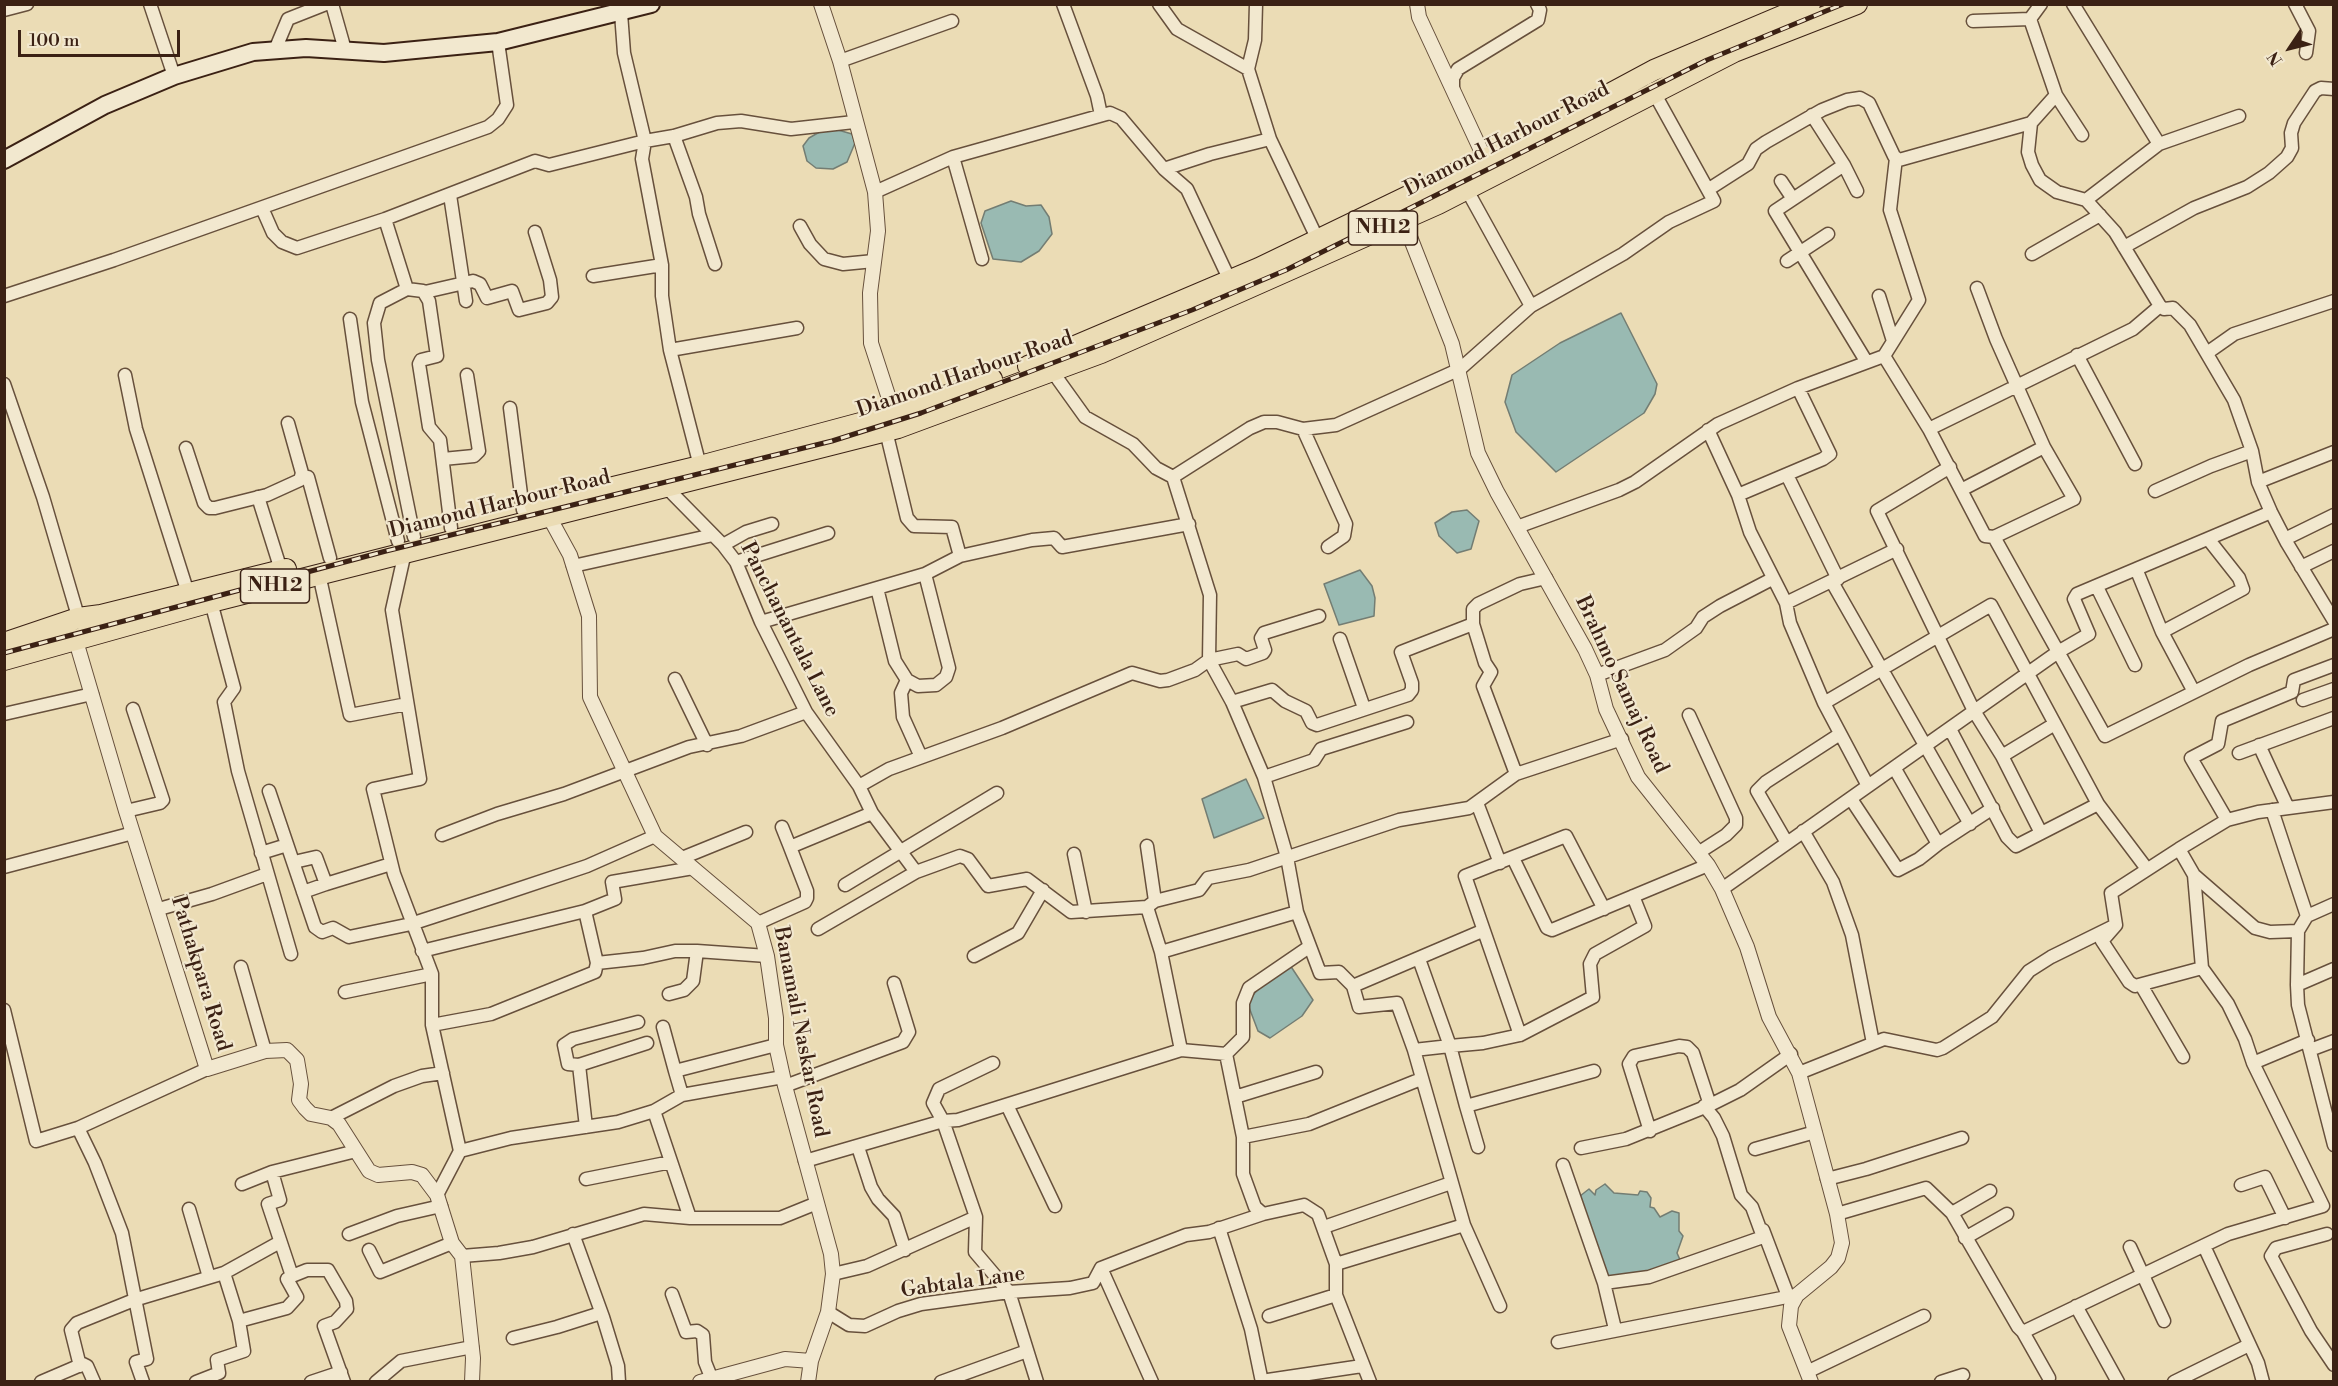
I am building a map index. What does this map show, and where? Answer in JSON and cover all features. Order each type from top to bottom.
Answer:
[{"type":"highway","name":"Diamond Harbour Road","points":[[4,660],[319,574],[451,528],[523,510],[545,510],[667,488],[893,425],[1052,371],[1233,287],[1318,240],[1485,159],[1648,85],[1810,4]]},
{"type":"highway","name":"Diamond Harbour Road","points":[[4,643],[78,618],[101,615],[330,558],[406,543],[545,510],[700,466],[893,425],[1043,360],[1403,219],[1467,190],[1648,85],[1857,4]]},
{"type":"main road","points":[[4,160],[105,105],[174,76],[253,52],[345,50],[384,53],[498,42],[621,14],[651,4]]},
{"type":"street","points":[[4,10],[27,4]]},
{"type":"street","points":[[150,4],[174,76]]},
{"type":"street","points":[[274,50],[288,19],[326,4]]},
{"type":"street","points":[[332,4],[345,50]]},
{"type":"street","points":[[821,4],[840,61],[874,192],[878,231],[869,314],[871,343],[893,425],[906,519],[914,526],[952,527],[960,556]]},
{"type":"street","points":[[1063,4],[1097,96],[1101,115]]},
{"type":"street","points":[[1159,4],[1167,19],[1177,29],[1248,69]]},
{"type":"street","points":[[1256,4],[1255,40],[1248,69],[1270,139],[1318,240]]},
{"type":"street","points":[[1417,4],[1419,17],[1485,159]]},
{"type":"street","points":[[1453,90],[1453,78],[1458,69],[1538,20],[1540,10],[1537,4]]},
{"type":"street","points":[[2030,19],[2041,4]]},
{"type":"street","points":[[2073,4],[2159,144]]},
{"type":"street","points":[[2295,4],[2307,22],[2309,31],[2306,53]]},
{"type":"street","points":[[621,14],[624,53],[645,141],[642,159],[662,265],[662,296],[670,350],[700,466]]},
{"type":"street","points":[[1973,21],[2030,19]]},
{"type":"street","points":[[2030,19],[2056,95],[2082,135]]},
{"type":"street","points":[[840,61],[952,21]]},
{"type":"street","points":[[4,297],[488,128],[498,119],[507,105],[498,42]]},
{"type":"street","points":[[1173,477],[1250,428],[1264,422],[1277,422],[1304,429],[1336,425],[1460,369],[1531,306],[1623,254],[1669,222],[1712,202],[1714,197],[1648,85]]},
{"type":"street","points":[[2124,246],[2194,208],[2247,187],[2269,173],[2287,157],[2292,148],[2290,133],[2294,123],[2315,91],[2321,88],[2334,89]]},
{"type":"street","points":[[1896,158],[2031,123],[2056,95]]},
{"type":"street","points":[[1517,527],[1635,482],[1708,430],[1798,388],[1884,356],[1919,300],[1890,210],[1896,158],[1865,100],[1847,100],[1812,115],[1756,149],[1748,164],[1709,189]]},
{"type":"street","points":[[874,192],[952,157],[1110,112],[1121,118],[1164,170],[1187,189],[1233,287]]},
{"type":"street","points":[[1812,115],[1844,165],[1857,191]]},
{"type":"street","points":[[2086,200],[2159,144],[2239,116]]},
{"type":"street","points":[[262,208],[273,233],[282,242],[297,248],[386,219],[536,161],[549,165],[674,136],[717,123],[741,121],[791,129],[854,122]]},
{"type":"street","points":[[2031,123],[2028,152],[2040,180],[2057,192],[2086,200],[2124,246],[2160,306],[2164,309],[2173,308],[2180,314],[2207,353],[2234,400],[2252,451],[2258,482],[2271,512],[2334,621]]},
{"type":"street","points":[[674,136],[696,197],[715,264]]},
{"type":"street","points":[[1164,170],[1210,154],[1270,139]]},
{"type":"street","points":[[952,157],[982,259]]},
{"type":"street","points":[[1844,165],[1775,211],[1866,361]]},
{"type":"street","points":[[1782,181],[1793,199]]},
{"type":"street","points":[[1467,190],[1531,306]]},
{"type":"street","points":[[450,195],[466,302]]},
{"type":"street","points":[[2032,254],[2100,215]]},
{"type":"street","points":[[386,219],[407,289]]},
{"type":"street","name":"Brahmo Samaj Road","points":[[1403,219],[1460,369],[1479,453],[1597,675],[1606,708],[1638,777],[1708,865],[1722,889],[1747,947],[1770,1017],[1799,1073],[1837,1214],[1842,1243],[1838,1258],[1793,1296]]},
{"type":"street","points":[[801,226],[810,244],[824,259],[843,264],[874,261]]},
{"type":"street","points":[[349,1234],[439,1200],[460,1151],[432,1025],[432,974],[411,924],[391,864],[373,789],[420,779],[392,610],[406,543],[374,323],[380,303],[407,289],[425,292],[473,281],[480,284],[487,298],[512,291],[519,310],[547,303],[552,297],[550,280],[535,232]]},
{"type":"street","points":[[1787,261],[1828,234]]},
{"type":"street","points":[[593,276],[662,265]]},
{"type":"street","points":[[1884,356],[1929,429],[1984,536],[1994,537],[2074,499],[2044,447],[1977,288]]},
{"type":"street","points":[[425,292],[437,357],[421,360],[419,364],[429,427],[439,436],[451,528]]},
{"type":"street","points":[[1879,296],[1893,342]]},
{"type":"street","points":[[2207,353],[2234,334],[2334,301]]},
{"type":"street","points":[[1929,429],[2133,328],[2160,306]]},
{"type":"street","points":[[350,319],[362,402],[406,543]]},
{"type":"street","points":[[670,350],[796,328]]},
{"type":"street","points":[[2077,356],[2135,465]]},
{"type":"street","points":[[1052,371],[1085,417],[1133,444],[1156,468],[1173,477],[1210,595],[1209,660],[1232,702],[1264,777],[1287,857],[1297,912],[1309,947],[1320,973],[1324,975],[1336,970],[1353,986],[1359,1007],[1396,1003],[1414,1050],[1464,1225],[1500,1306]]},
{"type":"street","points":[[125,375],[136,429],[188,593]]},
{"type":"street","points":[[443,459],[474,456],[479,451],[467,375]]},
{"type":"street","points":[[4,384],[43,497],[78,618],[81,640]]},
{"type":"street","points":[[1738,495],[1830,454],[1798,388]]},
{"type":"street","points":[[510,408],[523,510]]},
{"type":"street","points":[[186,448],[204,503],[209,508],[258,497],[284,489],[300,480],[302,473],[288,423]]},
{"type":"street","points":[[1304,429],[1346,524],[1344,536],[1328,547]]},
{"type":"street","points":[[1708,430],[1738,495],[1750,532],[1786,603],[1790,623],[1824,703],[1868,786]]},
{"type":"street","points":[[1961,490],[2044,447]]},
{"type":"street","points":[[2156,490],[2211,465],[2252,451]]},
{"type":"street","points":[[2258,482],[2334,452]]},
{"type":"street","points":[[1950,467],[1877,511],[1974,711],[2002,756],[2042,833]]},
{"type":"street","points":[[1787,475],[1835,581],[1881,668],[1970,824]]},
{"type":"street","points":[[308,477],[330,558]]},
{"type":"street","name":"Panchanantala Lane","points":[[667,488],[723,545],[736,562],[761,622],[806,712],[858,786],[872,813],[916,872]]},
{"type":"street","points":[[258,497],[281,570]]},
{"type":"street","name":"Banamali Naskar Road","points":[[545,510],[573,566],[589,615],[590,698],[626,770],[655,836],[758,923],[767,956],[776,1018],[776,1045],[831,1254],[833,1274],[828,1312],[811,1361],[808,1382]]},
{"type":"street","points":[[1722,889],[2058,652],[2089,634],[2074,599],[2077,594],[2137,571],[2271,512]]},
{"type":"street","points":[[2285,539],[2334,515]]},
{"type":"street","points":[[723,545],[746,532],[772,524]]},
{"type":"street","points":[[761,622],[925,574],[960,556],[1032,540],[1054,538],[1062,547],[1189,525]]},
{"type":"street","points":[[736,562],[828,533]]},
{"type":"street","points":[[573,566],[713,535]]},
{"type":"street","points":[[1994,537],[2104,736],[2194,692],[2334,629]]},
{"type":"street","points":[[2162,632],[2242,589],[2239,578],[2209,540]]},
{"type":"street","points":[[1786,603],[1897,549]]},
{"type":"street","points":[[2301,567],[2334,551]]},
{"type":"street","points":[[2137,571],[2162,632],[2194,692]]},
{"type":"street","points":[[319,574],[350,715],[407,704]]},
{"type":"street","points":[[877,588],[895,661],[907,680],[918,686],[936,685],[946,677],[949,668],[925,574]]},
{"type":"street","points":[[1516,774],[1483,686],[1491,672],[1485,663],[1473,624],[1473,609],[1478,604],[1520,584],[1546,578]]},
{"type":"street","points":[[1597,675],[1665,650],[1696,628],[1703,617],[1772,579]]},
{"type":"street","points":[[2097,587],[2135,665]]},
{"type":"street","points":[[211,602],[234,688],[224,702],[238,771],[291,954]]},
{"type":"street","points":[[1824,703],[1991,605],[2053,725],[2098,804],[2147,869]]},
{"type":"street","points":[[858,786],[889,769],[1002,728],[1132,673],[1160,681],[1167,680],[1195,670],[1209,660],[1238,654],[1246,659],[1263,653],[1265,650],[1261,638],[1264,633],[1319,616]]},
{"type":"street","points":[[1232,702],[1272,690],[1285,701],[1306,711],[1312,723],[1317,725],[1408,695],[1412,690],[1401,658],[1405,650],[1473,624]]},
{"type":"street","points":[[1340,639],[1364,708]]},
{"type":"street","name":"Pathakpara Road","points":[[81,640],[92,694],[126,811],[159,909],[207,1069],[265,1051],[279,1049],[292,1053],[297,1060],[301,1084],[300,1101],[311,1114],[331,1118],[345,1133],[369,1171],[378,1175],[412,1172],[422,1175],[439,1200],[452,1243],[462,1256]]},
{"type":"street","points":[[2227,820],[2190,758],[2218,744],[2222,721],[2292,692],[2294,680],[2334,665]]},
{"type":"street","points":[[675,679],[707,745]]},
{"type":"street","points":[[907,680],[901,693],[901,710],[921,757]]},
{"type":"street","points":[[2303,700],[2334,689]]},
{"type":"street","points":[[4,714],[92,694]]},
{"type":"street","points":[[126,811],[160,803],[163,800],[133,709]]},
{"type":"street","points":[[442,835],[497,814],[647,765],[697,744],[707,745],[741,736],[806,712]]},
{"type":"street","points":[[1689,715],[1736,818],[1736,825],[1726,835],[1698,853]]},
{"type":"street","points":[[2239,753],[2334,718]]},
{"type":"street","points":[[1264,777],[1314,760],[1321,749],[1407,722]]},
{"type":"street","points":[[2002,756],[2053,725]]},
{"type":"street","points":[[1950,729],[2007,837],[2016,846],[2098,804]]},
{"type":"street","points":[[1786,843],[1757,791],[1766,782],[1840,734]]},
{"type":"street","points":[[818,929],[916,872],[960,856],[968,859],[988,886],[1027,879],[1066,910],[1077,914],[1151,904],[1199,890],[1208,878],[1250,870],[1399,819],[1446,814],[1478,803],[1516,774],[1622,739]]},
{"type":"street","points":[[2259,745],[2288,808]]},
{"type":"street","points":[[1895,769],[1938,844]]},
{"type":"street","points":[[269,791],[315,927],[322,932],[333,928],[349,937],[411,924],[587,866],[655,836]]},
{"type":"street","points":[[845,885],[997,793]]},
{"type":"street","points":[[1851,799],[1898,870],[1993,808]]},
{"type":"street","points":[[2116,925],[2111,893],[2227,820],[2272,810],[2334,802]]},
{"type":"street","points":[[1478,803],[1500,863]]},
{"type":"street","points":[[2272,810],[2307,916]]},
{"type":"street","points":[[790,847],[872,813]]},
{"type":"street","points":[[758,923],[805,902],[807,898],[782,827]]},
{"type":"street","points":[[1803,831],[1833,882],[1852,935],[1873,1043]]},
{"type":"street","points":[[682,858],[746,832]]},
{"type":"street","points":[[4,867],[133,833]]},
{"type":"street","points":[[1520,1035],[1482,931],[1465,876],[1566,836],[1604,909]]},
{"type":"street","points":[[261,853],[287,845]]},
{"type":"street","points":[[1147,846],[1151,904],[1181,1050]]},
{"type":"street","points":[[2179,849],[2194,875],[2255,928],[2270,932],[2298,931]]},
{"type":"street","points":[[1074,854],[1086,912]]},
{"type":"street","points":[[294,862],[316,857],[326,884]]},
{"type":"street","points":[[1513,858],[1547,928],[1557,930],[1708,865]]},
{"type":"street","points":[[303,892],[391,864]]},
{"type":"street","points":[[422,951],[585,911],[615,899],[612,882],[693,868]]},
{"type":"street","points":[[159,909],[267,874]]},
{"type":"street","points":[[2023,1332],[2228,1234],[2323,1206],[2253,1063],[2245,1039],[2228,1004],[2202,968],[2194,875]]},
{"type":"street","points":[[974,956],[1018,933],[1043,890]]},
{"type":"street","points":[[1414,1050],[1483,1043],[1520,1035],[1593,998],[1590,964],[1595,954],[1645,926],[1633,896]]},
{"type":"street","points":[[2334,903],[2307,916],[2298,931],[2297,986],[2298,1005],[2331,1123],[2334,1145]]},
{"type":"street","points":[[432,1025],[501,1010],[595,972],[597,963],[585,911]]},
{"type":"street","points":[[1161,952],[1297,912]]},
{"type":"street","points":[[1799,1073],[1884,1039],[1893,1039],[1937,1050],[1943,1048],[1992,1017],[2029,971],[2051,957],[2116,925]]},
{"type":"street","points":[[2116,925],[2102,941],[2129,982],[2135,986],[2202,968]]},
{"type":"street","points":[[1353,986],[1482,931]]},
{"type":"street","points":[[1226,1054],[1243,1037],[1244,1003],[1249,988],[1309,947]]},
{"type":"street","points":[[597,963],[643,958],[675,951],[767,956]]},
{"type":"street","points":[[669,994],[684,990],[696,975],[697,951]]},
{"type":"street","points":[[1419,959],[1450,1046],[1478,1147]]},
{"type":"street","points":[[241,967],[265,1051]]},
{"type":"street","points":[[2297,986],[2334,969]]},
{"type":"street","points":[[345,992],[432,974]]},
{"type":"street","points":[[460,1151],[511,1138],[618,1122],[654,1111],[682,1095],[784,1081],[903,1042],[909,1032],[894,983]]},
{"type":"street","points":[[2141,985],[2183,1057]]},
{"type":"street","points":[[4,1010],[33,1137],[40,1141],[78,1128],[207,1069]]},
{"type":"street","points":[[638,1022],[573,1039],[564,1045],[568,1064],[579,1065],[647,1043]]},
{"type":"street","points":[[663,1027],[682,1095]]},
{"type":"street","points":[[2253,1063],[2309,1045],[2334,1041]]},
{"type":"street","points":[[675,1071],[776,1045]]},
{"type":"street","points":[[1604,1283],[1649,1277],[1763,1237],[1752,1207],[1742,1195],[1723,1136],[1707,1106],[1693,1053],[1687,1047],[1679,1046],[1634,1056],[1629,1064],[1650,1131]]},
{"type":"street","points":[[805,1161],[943,1122],[958,1120],[1181,1050],[1226,1054]]},
{"type":"street","points":[[1226,1054],[1243,1137],[1243,1174],[1255,1207],[1263,1214]]},
{"type":"street","points":[[1581,1148],[1626,1139],[1650,1131],[1707,1106],[1740,1090],[1791,1054]]},
{"type":"street","points":[[993,1063],[939,1089],[933,1103],[943,1122],[976,1217],[975,1252],[1009,1292],[1037,1382]]},
{"type":"street","points":[[579,1065],[586,1127]]},
{"type":"street","points":[[1466,1106],[1594,1071]]},
{"type":"street","points":[[331,1118],[394,1086],[422,1076],[443,1072]]},
{"type":"street","points":[[1236,1097],[1316,1072]]},
{"type":"street","points":[[1243,1137],[1309,1124],[1421,1079]]},
{"type":"street","points":[[1007,1105],[1055,1206]]},
{"type":"street","points":[[654,1111],[690,1218]]},
{"type":"street","points":[[78,1128],[95,1163],[122,1233],[147,1359],[136,1362],[143,1382]]},
{"type":"street","points":[[1755,1149],[1815,1132]]},
{"type":"street","points":[[1827,1179],[1962,1138]]},
{"type":"street","points":[[858,1147],[871,1186],[878,1199],[894,1216],[905,1250]]},
{"type":"street","points":[[242,1184],[272,1172],[356,1151]]},
{"type":"street","points":[[586,1179],[671,1162]]},
{"type":"street","points":[[1563,1165],[1604,1283],[1615,1329]]},
{"type":"street","points":[[272,1172],[280,1200],[268,1204],[292,1276]]},
{"type":"street","points":[[2241,1185],[2265,1177],[2285,1218]]},
{"type":"street","points":[[1324,1227],[1451,1183]]},
{"type":"street","points":[[1837,1214],[1926,1188],[1952,1213],[2049,1378]]},
{"type":"street","points":[[1952,1213],[1990,1191]]},
{"type":"street","points":[[472,1382],[472,1347],[462,1256],[533,1247],[644,1214],[690,1218],[780,1218],[817,1203]]},
{"type":"street","points":[[1152,1382],[1101,1268],[1186,1235],[1304,1205],[1318,1214],[1324,1227],[1336,1264],[1336,1296],[1370,1382]]},
{"type":"street","points":[[1758,1207],[1762,1227],[1793,1296],[1789,1326],[1810,1376],[1924,1316]]},
{"type":"street","points":[[189,1209],[209,1276]]},
{"type":"street","points":[[1965,1238],[2007,1214]]},
{"type":"street","points":[[833,1274],[853,1271],[976,1217]]},
{"type":"street","points":[[1336,1264],[1464,1225]]},
{"type":"street","points":[[1219,1228],[1265,1381],[1362,1366]]},
{"type":"street","points":[[2334,1246],[2330,1231],[2276,1248],[2271,1256],[2311,1331],[2334,1365]]},
{"type":"street","points":[[573,1234],[618,1366],[619,1382]]},
{"type":"street","points":[[80,1366],[71,1330],[85,1319],[134,1300],[224,1273],[280,1242]]},
{"type":"street","points":[[369,1250],[380,1272],[452,1243]]},
{"type":"street","points":[[2204,1246],[2249,1345],[2263,1382]]},
{"type":"street","points":[[2130,1247],[2164,1322]]},
{"type":"street","name":"Gabtala Lane","points":[[828,1312],[849,1325],[859,1327],[921,1304],[1009,1292],[1070,1288],[1092,1283],[1101,1268]]},
{"type":"street","points":[[239,1321],[287,1308],[297,1297],[287,1279],[307,1270],[327,1270],[343,1293],[347,1309],[335,1322],[324,1326],[343,1377],[311,1382]]},
{"type":"street","points":[[196,1382],[219,1373],[217,1360],[244,1351],[239,1321],[224,1273]]},
{"type":"street","points":[[672,1294],[686,1332],[697,1331],[703,1335],[706,1379],[786,1359],[811,1361]]},
{"type":"street","points":[[1269,1316],[1336,1296]]},
{"type":"street","points":[[1558,1342],[1615,1329],[1793,1296]]},
{"type":"street","points":[[2076,1306],[2115,1381]]},
{"type":"street","points":[[513,1338],[563,1326],[601,1313]]},
{"type":"street","points":[[2174,1382],[2249,1345]]},
{"type":"street","points":[[376,1382],[401,1360],[472,1347]]},
{"type":"street","points":[[941,1382],[1027,1351]]},
{"type":"street","points":[[41,1382],[80,1366],[87,1366],[94,1382]]},
{"type":"street","points":[[1941,1382],[1963,1375]]},
{"type":"water","points":[[823,130],[838,130],[852,134],[855,143],[847,162],[833,169],[816,168],[807,161],[803,146],[809,138]]},
{"type":"water","points":[[1011,201],[1026,206],[1041,205],[1049,217],[1052,234],[1039,251],[1021,262],[993,259],[981,223],[985,211]]},
{"type":"water","points":[[1621,313],[1657,384],[1655,394],[1644,413],[1556,472],[1516,432],[1505,402],[1512,375],[1560,343]]},
{"type":"water","points":[[1467,510],[1479,521],[1471,549],[1457,553],[1439,536],[1435,523],[1452,512]]},
{"type":"water","points":[[1360,570],[1372,586],[1375,598],[1374,616],[1339,625],[1324,584]]},
{"type":"water","points":[[1246,779],[1264,818],[1214,838],[1202,799]]},
{"type":"water","points":[[1288,962],[1313,1000],[1302,1016],[1270,1038],[1258,1031],[1247,1002],[1266,980]]},
{"type":"water","points":[[1605,1184],[1614,1193],[1638,1195],[1640,1191],[1647,1192],[1651,1198],[1650,1207],[1654,1208],[1660,1217],[1672,1211],[1679,1213],[1679,1231],[1683,1236],[1677,1253],[1681,1262],[1676,1261],[1648,1276],[1607,1277],[1580,1196],[1589,1189],[1595,1195],[1596,1190]]},
{"type":"railway","points":[[4,653],[386,551],[832,441],[921,413],[1192,310],[1286,270],[1707,60],[1843,4]]}]
